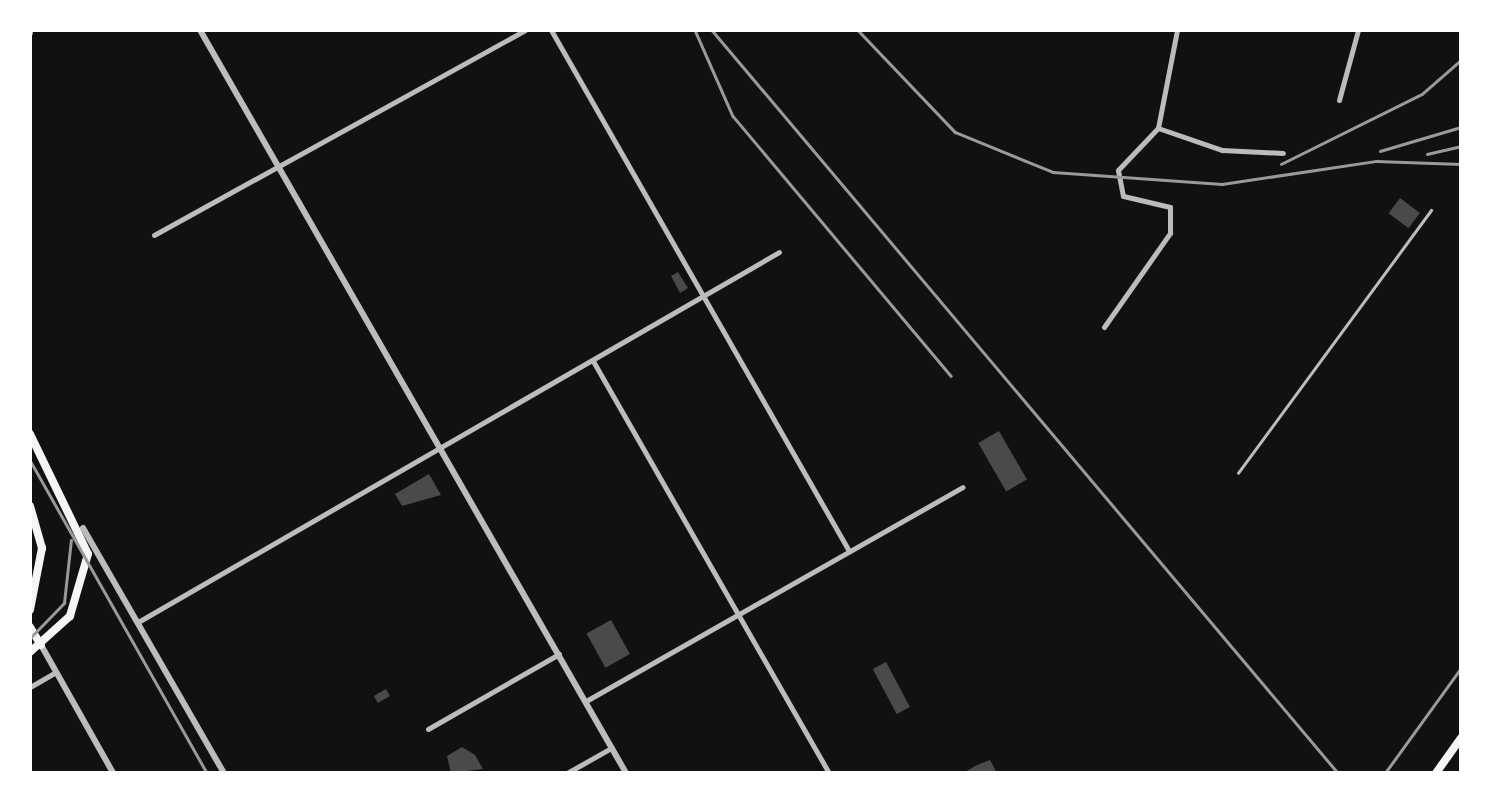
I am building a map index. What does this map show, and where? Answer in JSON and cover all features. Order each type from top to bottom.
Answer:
[{"type":"main road","points":[[30,434],[83,528],[80,596],[41,646],[30,652]]},
{"type":"main road","points":[[30,506],[42,569],[30,610]]},
{"type":"main road","points":[[30,628],[41,646]]},
{"type":"main road","points":[[1436,773],[1461,738]]},
{"type":"street","points":[[200,30],[626,773]]},
{"type":"street","points":[[154,235],[525,30]]},
{"type":"street","points":[[552,30],[849,551]]},
{"type":"street","points":[[1104,327],[1174,216],[1124,196],[1118,170],[1158,128],[1177,30]]},
{"type":"street","points":[[1339,100],[1358,30]]},
{"type":"street","points":[[1158,128],[1222,150],[1283,153]]},
{"type":"street","points":[[138,622],[779,252]]},
{"type":"street","points":[[593,362],[829,773]]},
{"type":"street","points":[[586,701],[962,487]]},
{"type":"street","points":[[83,528],[224,773]]},
{"type":"street","points":[[41,646],[113,773]]},
{"type":"street","points":[[428,729],[558,654]]},
{"type":"street","points":[[30,687],[56,672]]},
{"type":"street","points":[[567,773],[611,748]]},
{"type":"lane","points":[[1238,472],[1430,210]]},
{"type":"building","points":[[1400,198],[1420,213],[1409,228],[1389,213]]},
{"type":"building","points":[[678,272],[688,288],[680,293],[671,276]]},
{"type":"building","points":[[999,431],[1027,479],[1006,491],[978,443]]},
{"type":"building","points":[[429,474],[441,495],[402,506],[395,494]]},
{"type":"building","points":[[611,620],[630,654],[605,668],[587,634]]},
{"type":"building","points":[[886,662],[910,707],[897,714],[873,669]]},
{"type":"building","points":[[386,689],[390,696],[378,703],[374,696]]},
{"type":"building","points":[[462,747],[475,755],[483,769],[451,773],[447,756]]},
{"type":"building","points":[[990,760],[997,773],[963,773],[977,765]]},
{"type":"tram line","points":[[30,460],[207,773]]},
{"type":"tram line","points":[[30,638],[64,603],[71,540]]},
{"type":"tram line","points":[[1385,773],[1461,668]]},
{"type":"railway","points":[[695,30],[733,116],[951,376]]},
{"type":"railway","points":[[712,30],[1338,773]]},
{"type":"railway","points":[[858,30],[955,132],[1053,172],[1222,184],[1376,161],[1461,164]]},
{"type":"railway","points":[[1281,164],[1422,94],[1461,60]]},
{"type":"railway","points":[[1380,151],[1461,127]]},
{"type":"railway","points":[[1427,154],[1461,146]]}]
